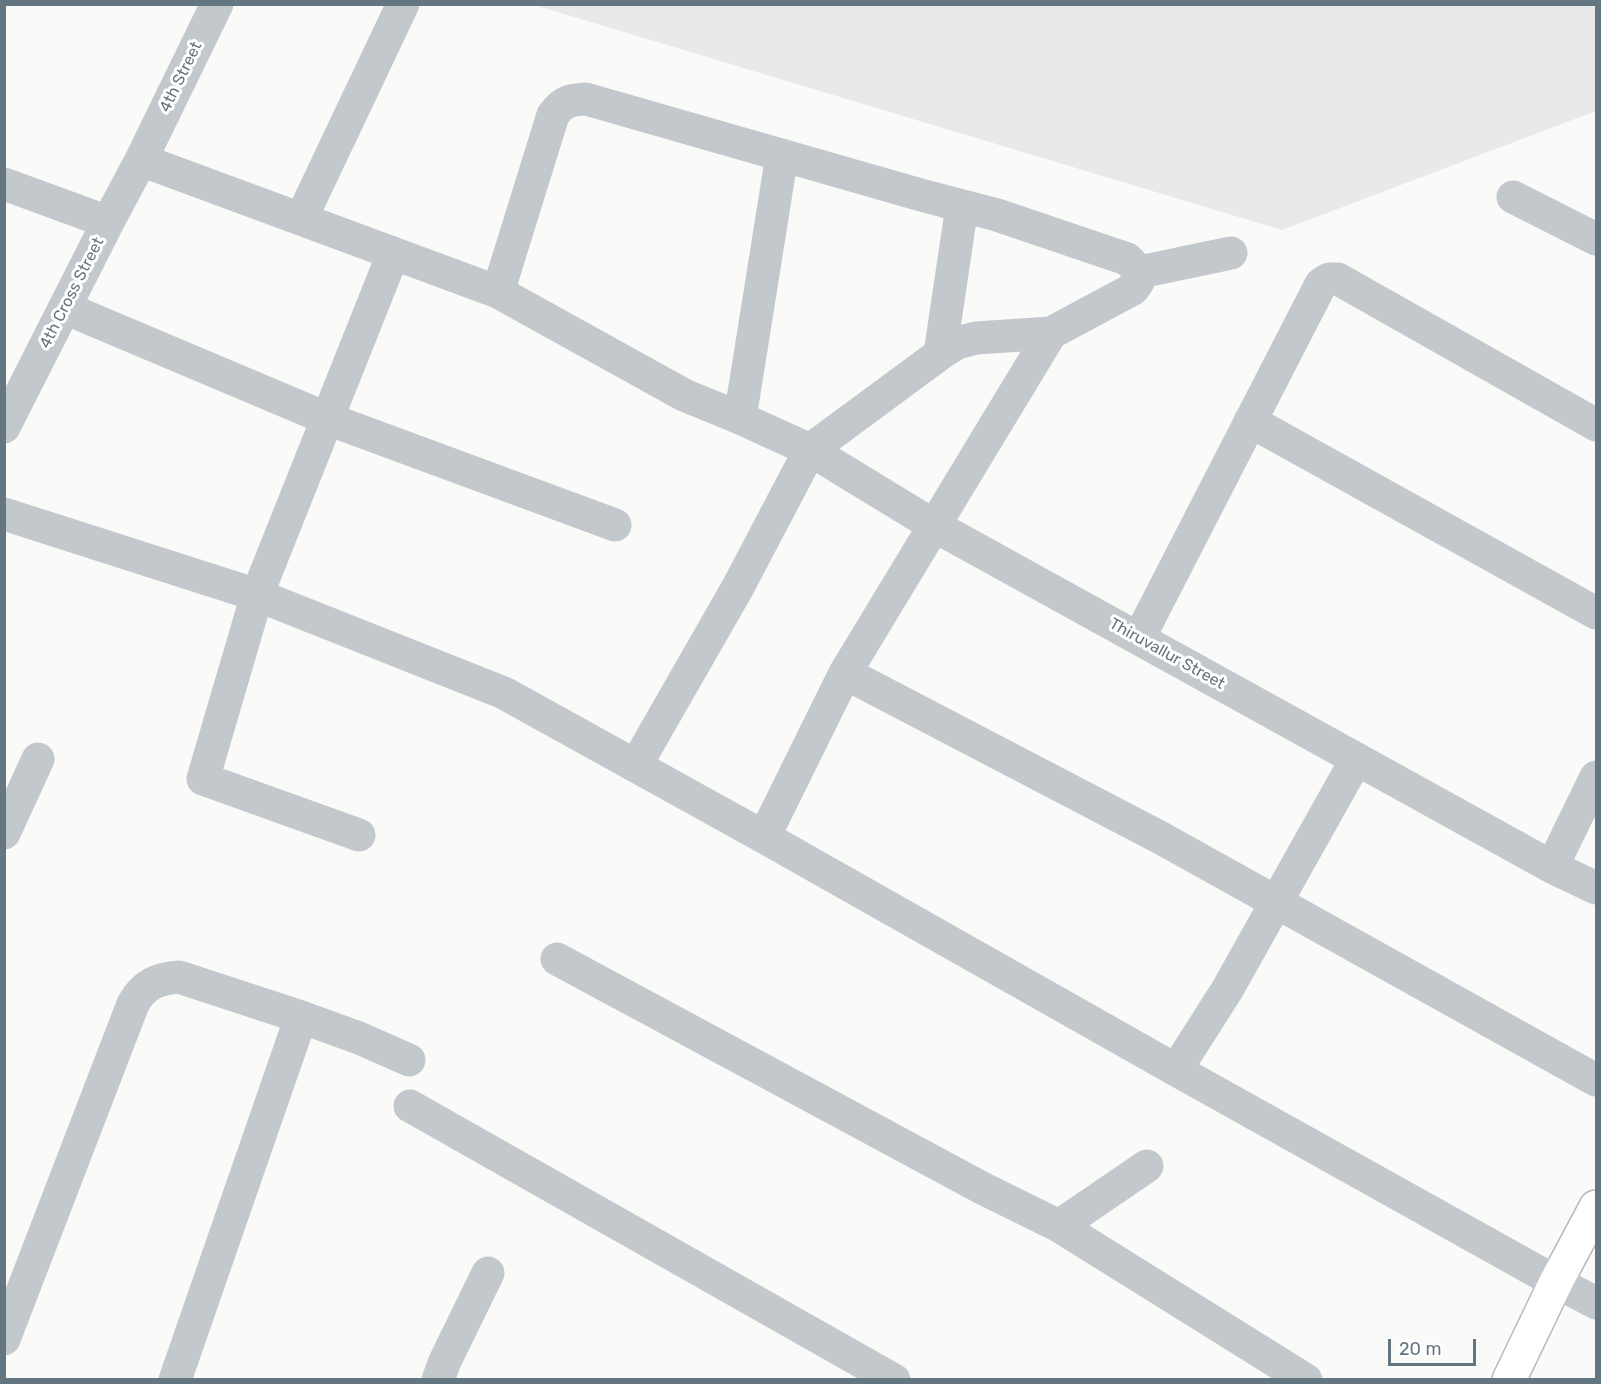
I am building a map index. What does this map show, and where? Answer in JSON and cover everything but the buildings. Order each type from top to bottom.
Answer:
[{"type":"street","points":[[302,219],[403,4]]},
{"type":"street","name":"4th Street","points":[[141,160],[205,9]]},
{"type":"street","points":[[498,292],[553,115],[560,106],[571,100],[586,99],[997,215],[1127,259],[1140,272]]},
{"type":"street","points":[[740,418],[782,154]]},
{"type":"street","name":"Thiruvallur Street","points":[[141,160],[498,292],[684,395],[810,450],[933,525],[1551,867],[1596,888]]},
{"type":"street","name":"4th Cross Street","points":[[4,428],[141,160]]},
{"type":"street","points":[[4,184],[108,222]]},
{"type":"street","points":[[1513,197],[1596,239]]},
{"type":"street","points":[[940,354],[963,206]]},
{"type":"street","points":[[1140,272],[1231,253]]},
{"type":"street","points":[[359,835],[203,778],[256,595],[393,254]]},
{"type":"street","points":[[636,765],[738,587],[810,450],[957,343],[976,338],[1051,333],[1133,289],[1138,282],[1140,272]]},
{"type":"street","points":[[1139,638],[1321,284],[1329,279],[1338,279],[1596,425]]},
{"type":"street","points":[[64,308],[328,418],[615,525]]},
{"type":"street","points":[[764,837],[844,673],[1051,333]]},
{"type":"street","points":[[1250,421],[1596,613]]},
{"type":"street","points":[[4,514],[256,595],[504,693],[1596,1303]]},
{"type":"street","points":[[844,673],[1161,838],[1596,1080]]},
{"type":"street","points":[[4,833],[38,759]]},
{"type":"street","points":[[1176,1070],[1227,990],[1356,760]]},
{"type":"street","points":[[1551,867],[1596,777]]},
{"type":"street","points":[[558,959],[982,1188],[1059,1226],[1306,1380]]},
{"type":"street","points":[[4,1339],[133,1004],[140,992],[162,979],[179,977],[301,1017],[359,1038],[409,1060]]},
{"type":"street","points":[[175,1380],[301,1017]]},
{"type":"street","points":[[410,1106],[894,1380]]},
{"type":"street","points":[[1059,1226],[1147,1166]]},
{"type":"street","points":[[1509,1380],[1556,1282],[1596,1207]]},
{"type":"street","points":[[438,1380],[488,1274]]},
{"type":"shaded area","points":[[534,5],[1596,5],[1596,111],[1282,230]]}]
